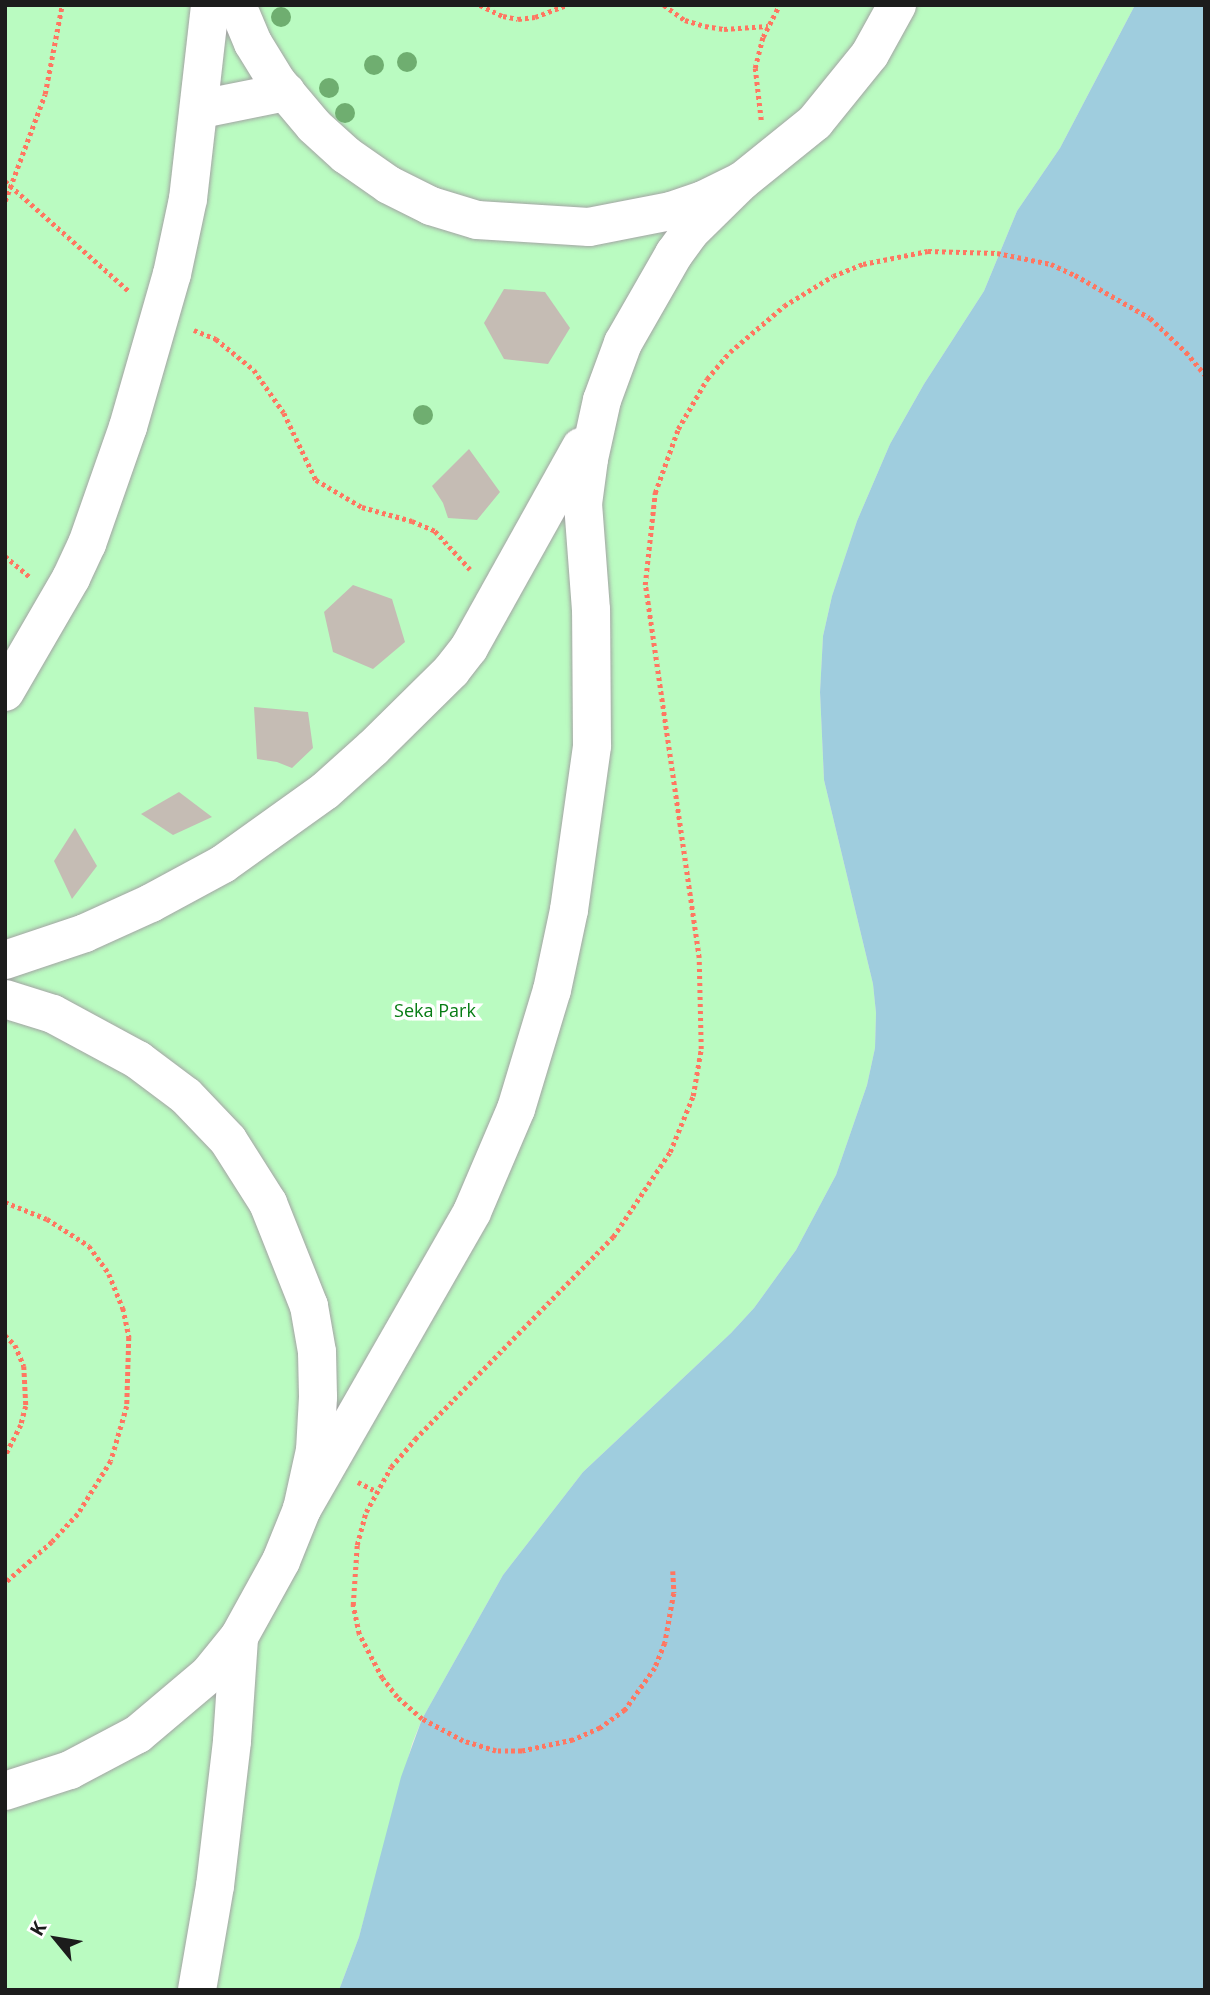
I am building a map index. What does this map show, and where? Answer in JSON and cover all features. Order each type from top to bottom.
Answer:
[{"type":"street","points":[[5,692],[58,603],[87,544],[128,428],[173,274],[188,199],[201,110],[210,5]]},
{"type":"street","points":[[237,5],[253,43],[286,92],[314,126],[346,155],[389,185],[430,206],[477,220],[589,227],[671,211],[703,200],[755,170]]},
{"type":"street","points":[[5,960],[85,933],[151,903],[223,864],[325,790],[450,671],[495,604],[571,467],[602,400],[623,343],[674,254],[690,233],[755,170],[814,122],[870,54],[897,5]]},
{"type":"street","points":[[201,110],[286,92]]},
{"type":"street","points":[[302,1508],[472,1212],[516,1109],[552,990],[569,910],[592,746],[591,610],[583,504],[589,459],[602,400]]},
{"type":"street","points":[[5,999],[53,1014],[111,1044],[163,1076],[228,1140],[268,1203],[309,1306],[317,1352],[315,1450],[302,1508],[282,1561],[239,1637],[201,1682],[138,1734],[71,1770],[5,1791]]},
{"type":"street","points":[[197,1990],[215,1886],[232,1741],[239,1637]]},
{"type":"path","points":[[5,201],[45,94],[62,5]]},
{"type":"path","points":[[480,5],[503,16],[518,19],[535,17],[567,5]]},
{"type":"path","points":[[664,5],[685,20],[705,26],[724,29],[768,26]]},
{"type":"path","points":[[755,170],[755,68],[768,26],[779,5]]},
{"type":"path","points":[[5,181],[159,317],[216,339],[254,370],[284,413],[316,480],[362,507],[412,521],[435,531],[464,561],[495,604]]},
{"type":"path","points":[[673,1571],[674,1593],[665,1643],[655,1668],[625,1710],[600,1728],[573,1740],[522,1751],[496,1751],[463,1741],[422,1719],[397,1698],[382,1678],[359,1634],[353,1605],[357,1545],[366,1512],[391,1467],[415,1439],[613,1237],[670,1152],[693,1096],[701,1049],[699,958],[645,584],[655,493],[678,429],[707,379],[730,352],[784,306],[833,276],[863,264],[928,251],[997,253],[1051,264],[1076,275],[1150,318],[1186,352],[1205,375]]},
{"type":"path","points":[[5,1202],[47,1219],[89,1246],[108,1274],[123,1308],[130,1337],[127,1406],[111,1461],[78,1514],[52,1542],[5,1583]]},
{"type":"path","points":[[5,1335],[15,1345],[24,1366],[26,1398],[21,1425],[5,1457]]},
{"type":"green space","name":"Seka Park","points":[[5,5],[1135,5],[1060,148],[1017,211],[984,291],[924,384],[890,444],[857,521],[832,596],[823,636],[820,692],[824,780],[873,984],[876,1013],[875,1048],[867,1085],[836,1175],[796,1250],[754,1308],[731,1333],[583,1472],[503,1575],[422,1719],[412,1744],[359,1937],[339,1990],[5,1990]]},
{"type":"water","points":[[1135,5],[1205,5],[1205,1990],[339,1990],[359,1937],[401,1777],[422,1719],[503,1575],[583,1472],[731,1333],[754,1308],[796,1250],[836,1175],[867,1085],[875,1048],[876,1013],[873,984],[824,780],[820,692],[823,636],[832,596],[857,521],[890,444],[924,384],[984,291],[1017,211],[1060,148]]},
{"type":"building","points":[[504,289],[545,292],[570,328],[548,364],[504,359],[484,323]]},
{"type":"building","points":[[469,449],[500,492],[477,520],[448,518],[443,503],[432,486]]},
{"type":"building","points":[[353,585],[392,599],[405,642],[373,669],[333,652],[324,612]]},
{"type":"building","points":[[254,707],[308,712],[313,748],[292,768],[257,759]]},
{"type":"building","points":[[179,792],[212,817],[173,835],[141,814]]},
{"type":"building","points":[[75,828],[97,866],[72,899],[54,861]]}]
